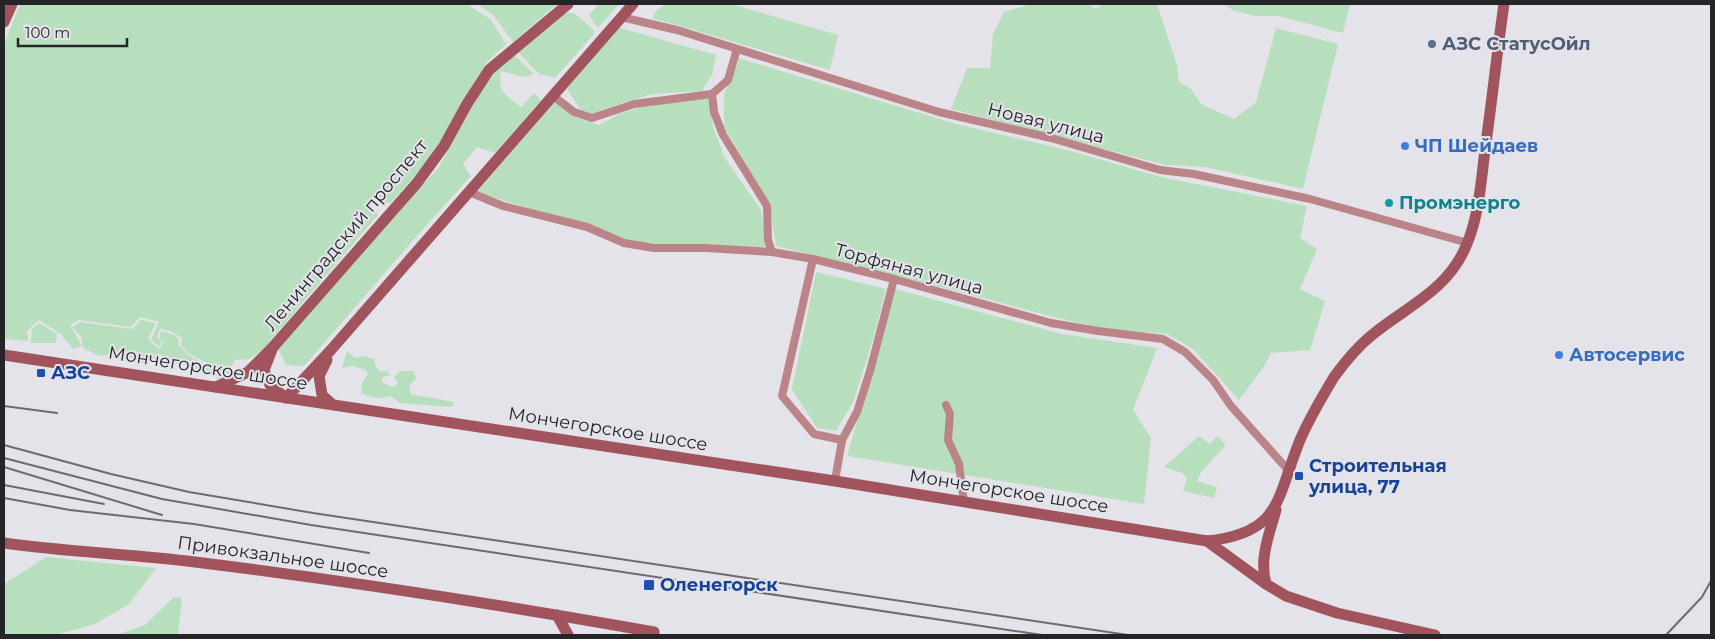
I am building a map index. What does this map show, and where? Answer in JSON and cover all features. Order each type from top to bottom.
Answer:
[{"type":"street","points":[[4,22],[12,4]]},
{"type":"street","name":"Ленинградский проспект","points":[[216,387],[248,372],[272,347],[417,183],[444,146],[467,104],[489,70],[568,4]]},
{"type":"street","points":[[272,347],[264,370],[270,385],[286,398],[330,352],[633,4]]},
{"type":"street","points":[[1266,584],[1263,574],[1264,551],[1289,471],[1300,440],[1335,377],[1353,352],[1373,334],[1428,296],[1443,282],[1461,260],[1468,243],[1482,179],[1504,4]]},
{"type":"street","name":"Новая улица","points":[[621,17],[677,30],[939,112],[1051,138],[1160,170],[1194,174],[1310,199],[1468,243]]},
{"type":"street","points":[[552,95],[574,112],[592,118],[634,104],[712,94],[728,80],[737,49]]},
{"type":"street","points":[[712,94],[714,112],[723,135],[767,206],[768,240],[772,252]]},
{"type":"street","name":"Торфяная улица","points":[[469,192],[503,206],[587,227],[624,243],[654,248],[706,248],[772,252],[812,259],[1051,323],[1164,339],[1185,352],[1213,380],[1231,406],[1289,471]]},
{"type":"street","points":[[812,259],[782,396],[814,434],[842,440]]},
{"type":"street","points":[[835,481],[842,440],[856,412],[870,371],[894,280]]},
{"type":"street","points":[[330,352],[319,376],[322,395],[332,404]]},
{"type":"street","name":"Мончегорское шоссе","points":[[4,355],[835,481],[1207,542]]},
{"type":"street","points":[[946,405],[950,414],[948,440],[959,464],[964,502]]},
{"type":"street","points":[[1207,542],[1229,539],[1249,532],[1269,516],[1278,504]]},
{"type":"street","points":[[1207,542],[1286,596],[1337,613],[1435,635]]},
{"type":"street","name":"Привокзальное шоссе","points":[[4,543],[51,550],[192,561],[283,573],[557,615],[657,634]]},
{"type":"street","points":[[557,615],[568,635]]},
{"type":"green space","points":[[20,4],[466,4],[490,19],[506,44],[486,63],[430,159],[390,203],[378,200],[370,204],[378,215],[262,350],[249,359],[235,360],[227,377],[217,379],[215,367],[188,353],[181,346],[182,338],[171,331],[160,329],[157,338],[162,342],[159,347],[151,339],[159,322],[140,317],[131,327],[79,320],[70,325],[82,346],[73,349],[62,335],[39,320],[27,331],[28,341],[4,339],[4,45]]},
{"type":"green space","points":[[478,4],[557,4],[513,42],[493,15]]},
{"type":"green space","points":[[599,4],[619,4],[599,27],[596,26],[589,15]]},
{"type":"green space","points":[[666,4],[731,4],[838,35],[830,70],[652,18],[657,10]]},
{"type":"green space","points":[[1026,4],[1088,4],[1095,9],[1104,4],[1157,4],[1177,65],[1179,82],[1191,89],[1201,104],[1234,119],[1256,102],[1276,28],[1338,44],[1303,189],[1205,167],[1166,165],[951,109],[967,68],[990,68],[993,34],[1004,12],[1025,6]]},
{"type":"green space","points":[[1224,4],[1350,4],[1343,33],[1279,16],[1255,16],[1232,10]]},
{"type":"green space","points":[[561,13],[574,13],[594,30],[594,34],[555,78],[539,74],[517,51]]},
{"type":"green space","points":[[614,26],[716,55],[712,75],[702,91],[652,94],[591,115],[581,110],[567,89]]},
{"type":"green space","points":[[513,54],[534,74],[524,77],[501,71],[501,88],[521,107],[534,93],[541,100],[495,153],[477,147],[463,164],[471,176],[304,366],[286,365],[278,349],[439,167],[490,75]]},
{"type":"green space","points":[[738,58],[956,124],[1067,150],[1161,177],[1307,206],[1300,238],[1317,249],[1300,289],[1325,301],[1310,350],[1271,353],[1264,366],[1239,400],[1193,349],[1167,334],[1105,329],[776,246],[769,203],[724,127],[724,94],[738,63]]},
{"type":"green space","points":[[710,98],[713,127],[725,158],[761,210],[767,250],[711,244],[666,246],[624,240],[477,192],[555,102],[575,117],[599,125],[619,114],[663,100]]},
{"type":"green space","points":[[816,272],[886,289],[854,400],[836,431],[817,428],[792,389]]},
{"type":"green space","points":[[895,289],[1062,334],[1157,348],[1133,410],[1151,438],[1144,504],[847,456]]},
{"type":"green space","points":[[141,320],[156,323],[148,339],[159,349],[164,343],[159,338],[161,331],[172,334],[177,337],[179,346],[188,355],[212,368],[215,373],[187,371],[185,365],[179,362],[171,367],[163,365],[162,355],[158,354],[156,363],[142,363],[138,356],[116,359],[109,355],[99,356],[83,348],[82,338],[72,327],[80,322],[132,329]]},
{"type":"green space","points":[[39,323],[57,334],[56,343],[31,343],[32,330]]},
{"type":"green space","points":[[347,351],[355,358],[364,356],[374,359],[376,367],[380,371],[387,371],[390,375],[381,378],[383,383],[392,387],[398,384],[394,377],[401,371],[414,371],[416,379],[410,384],[410,394],[454,402],[452,407],[400,403],[391,396],[376,398],[361,393],[362,383],[368,374],[366,370],[353,366],[342,368]]},
{"type":"green space","points":[[1199,436],[1210,444],[1217,436],[1226,445],[1201,472],[1197,481],[1217,487],[1214,498],[1183,491],[1187,478],[1182,473],[1164,467]]},
{"type":"green space","points":[[46,557],[156,568],[129,604],[95,624],[55,635],[4,635],[4,584]]},
{"type":"green space","points":[[174,597],[182,598],[178,635],[116,635],[145,625]]},
{"type":"railway","points":[[4,406],[57,413]]},
{"type":"railway","points":[[4,445],[111,474],[189,492],[313,513],[1128,635]]},
{"type":"railway","points":[[4,458],[162,499],[311,525],[1042,635]]},
{"type":"railway","points":[[4,467],[162,515]]},
{"type":"railway","points":[[4,485],[104,504]]},
{"type":"railway","points":[[4,498],[70,510],[194,524],[369,553]]},
{"type":"railway","points":[[1666,635],[1702,597],[1711,581]]},
{"type":"place","name":"АЗС СтатусОйл","points":[[1432,44]]},
{"type":"place","name":"ЧП Шейдаев","points":[[1405,146]]},
{"type":"place","name":"Промэнерго","points":[[1389,203]]},
{"type":"place","name":"Автосервис","points":[[1559,355]]},
{"type":"place","name":"АЗС","points":[[41,373]]},
{"type":"place","name":"Строительная улица, 77","points":[[1299,476]]},
{"type":"place","name":"Оленегорск","points":[[649,585]]}]
